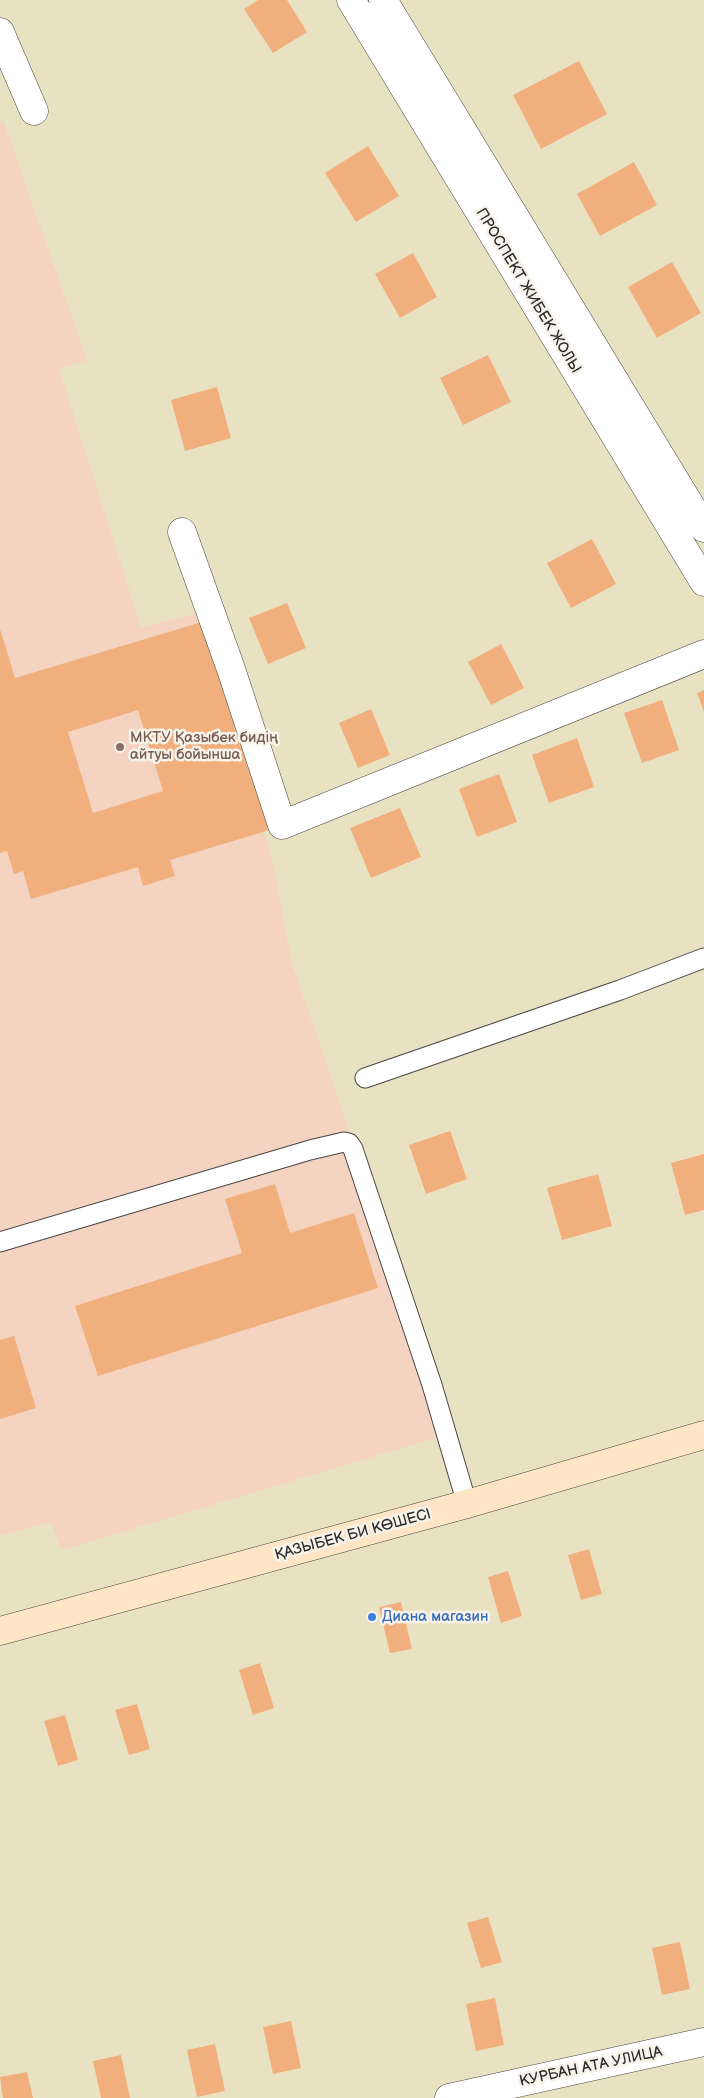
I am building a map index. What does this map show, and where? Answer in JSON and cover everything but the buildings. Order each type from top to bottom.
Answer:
[{"type":"main road","name":"ҚАЗЫБЕК БИ КӨШЕСІ","points":[[0,1631],[467,1504],[704,1435]]},
{"type":"street","name":"ПРОСПЕКТ ЖИБЕК ЖОЛЫ","points":[[351,0],[704,582]]},
{"type":"street","name":"ПРОСПЕКТ ЖИБЕК ЖОЛЫ","points":[[384,0],[704,528]]},
{"type":"street","points":[[0,32],[34,111]]},
{"type":"street","points":[[182,532],[231,669],[282,825],[704,654]]},
{"type":"street","name":"КУРБАН АТА УЛИЦА","points":[[448,2098],[704,2042]]},
{"type":"lane","points":[[365,1078],[620,990],[704,958]]},
{"type":"lane","points":[[0,1242],[310,1150],[344,1142],[349,1144],[354,1149],[432,1385],[467,1504]]},
{"type":"shaded area","name":"МКТУ Қазыбек бидің айтуы бойынша","points":[[3,120],[87,360],[59,369],[141,627],[201,612],[274,867],[291,960],[452,1433],[62,1550],[50,1522],[0,1536],[0,122]]},
{"type":"place","name":"МКТУ Қазыбек бидің айтуы бойынша","points":[[120,747]]},
{"type":"place","name":"Диана магазин","points":[[372,1617]]}]
